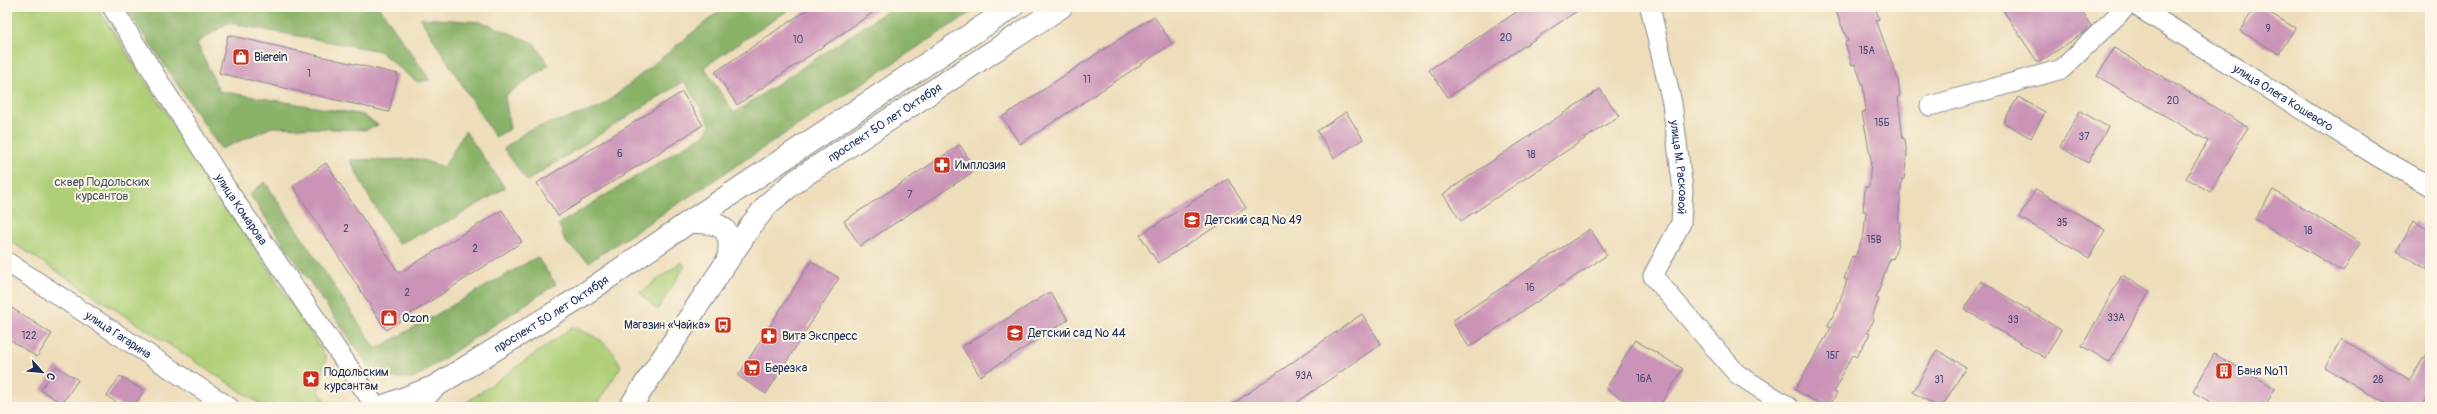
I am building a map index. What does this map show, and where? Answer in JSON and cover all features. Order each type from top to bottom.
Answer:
[{"type":"main road","name":"проспект 50 лет Октября","points":[[416,407],[434,387],[577,299],[689,222],[1012,7]]},
{"type":"main road","name":"проспект 50 лет Октября","points":[[630,407],[752,224],[769,203],[797,180],[1061,7]]},
{"type":"main road","name":"проспект 50 лет Октября","points":[[689,222],[707,221],[719,226],[727,234],[731,244],[728,260]]},
{"type":"main road","points":[[382,407],[434,387]]},
{"type":"street","name":"улица Комарова","points":[[112,7],[227,189],[376,407]]},
{"type":"street","name":"улица М. Расковой","points":[[1650,7],[1672,103],[1683,190],[1681,223],[1653,276],[1738,374],[1789,407]]},
{"type":"street","points":[[1930,106],[2062,69],[2126,7]]},
{"type":"street","name":"улица Олега Кошевого","points":[[2138,7],[2380,158],[2430,186]]},
{"type":"street","name":"улица Гагарина","points":[[7,262],[229,407]]},
{"type":"green space","name":"сквер Подольских курсантов","points":[[7,7],[97,7],[326,357],[319,391],[328,407],[265,407],[7,239]]},
{"type":"green space","points":[[125,7],[379,7],[430,80],[417,82],[379,51],[228,23],[197,43],[219,91],[363,115],[378,125],[366,130],[272,127],[221,149]]},
{"type":"green space","points":[[724,7],[793,7],[704,67],[734,113],[893,7],[979,7],[589,262],[565,242],[559,224],[706,133],[710,124],[684,81],[527,181],[504,149],[528,130],[600,108]]},
{"type":"green space","points":[[420,18],[482,22],[534,43],[549,65],[505,96],[510,129],[495,137]]},
{"type":"green space","points":[[465,131],[505,188],[453,219],[398,244],[369,197],[350,160],[419,159],[444,167]]},
{"type":"green space","points":[[265,182],[376,349],[537,257],[556,284],[413,379],[376,377],[249,194]]},
{"type":"green space","points":[[681,262],[685,266],[657,310],[640,293]]},
{"type":"green space","points":[[573,327],[602,341],[612,351],[621,366],[595,407],[460,407]]},
{"type":"building","points":[[811,7],[881,7],[737,105],[715,72]]},
{"type":"building","points":[[1524,7],[1583,7],[1448,97],[1429,70]]},
{"type":"building","points":[[1834,7],[1875,7],[1879,19],[1876,20],[1898,79],[1900,96],[1898,97],[1903,139],[1905,139],[1907,154],[1904,179],[1902,179],[1898,222],[1900,222],[1898,244],[1893,259],[1890,258],[1876,298],[1879,299],[1872,318],[1874,320],[1867,332],[1870,334],[1856,357],[1853,355],[1840,377],[1842,378],[1834,392],[1837,393],[1829,407],[1825,407],[1795,390],[1831,328],[1827,326],[1837,309],[1847,280],[1844,279],[1852,256],[1855,257],[1864,234],[1866,211],[1863,211],[1865,187],[1869,187],[1871,160],[1862,112],[1866,111],[1863,86],[1855,64],[1852,65],[1845,42],[1848,41]]},
{"type":"building","points":[[2001,7],[2079,7],[2091,26],[2082,34],[2038,63]]},
{"type":"building","points":[[2255,7],[2260,7],[2295,28],[2279,54],[2240,31]]},
{"type":"building","points":[[1154,16],[1172,44],[1020,144],[1002,117]]},
{"type":"building","points":[[228,35],[398,74],[389,112],[219,73]]},
{"type":"building","points":[[2114,48],[2248,127],[2210,192],[2186,178],[2208,141],[2097,76]]},
{"type":"building","points":[[1600,89],[1619,116],[1461,221],[1443,194]]},
{"type":"building","points":[[682,92],[703,125],[558,216],[537,183]]},
{"type":"building","points":[[2018,97],[2045,112],[2031,138],[2003,122]]},
{"type":"building","points":[[2080,111],[2108,127],[2088,163],[2060,147]]},
{"type":"building","points":[[1346,112],[1363,139],[1334,158],[1317,131]]},
{"type":"building","points":[[960,145],[976,170],[860,246],[844,221]]},
{"type":"building","points":[[326,163],[399,273],[502,210],[522,242],[386,330],[293,186]]},
{"type":"building","points":[[1228,179],[1246,208],[1158,263],[1140,235]]},
{"type":"building","points":[[2036,189],[2105,230],[2089,258],[2019,217]]},
{"type":"building","points":[[2273,190],[2360,243],[2343,272],[2255,219]]},
{"type":"building","points":[[2414,221],[2430,231],[2430,271],[2397,251]]},
{"type":"building","points":[[1590,229],[1607,255],[1469,347],[1452,321]]},
{"type":"building","points":[[811,261],[839,278],[766,394],[738,376]]},
{"type":"building","points":[[2122,275],[2150,291],[2109,362],[2082,346]]},
{"type":"building","points":[[1981,281],[2061,330],[2045,358],[1964,309]]},
{"type":"building","points":[[1050,292],[1068,320],[980,376],[962,347]]},
{"type":"building","points":[[7,305],[52,334],[37,357],[7,338]]},
{"type":"building","points":[[1362,314],[1381,344],[1290,407],[1228,407]]},
{"type":"building","points":[[2342,339],[2410,380],[2430,347],[2430,392],[2421,407],[2391,407],[2325,367]]},
{"type":"building","points":[[1635,340],[1683,369],[1659,407],[1635,407],[1606,389]]},
{"type":"building","points":[[1937,350],[1966,367],[1942,407],[1938,407],[1913,392]]},
{"type":"building","name":"Баня №11","points":[[2214,354],[2275,388],[2265,407],[2219,407],[2193,392]]},
{"type":"building","points":[[56,366],[78,380],[62,404],[41,390]]},
{"type":"building","points":[[120,376],[144,391],[133,407],[123,407],[107,396]]},
{"type":"place","name":"Bierein","points":[[241,57]]},
{"type":"place","name":"Имплозия","points":[[942,165]]},
{"type":"place","name":"Детский сад № 49","points":[[1192,220]]},
{"type":"place","name":"Ozon","points":[[389,318]]},
{"type":"place","name":"Магазин «Чайка»","points":[[723,325]]},
{"type":"place","name":"Детский сад № 44","points":[[1015,333]]},
{"type":"place","name":"Вита Экспресс","points":[[769,336]]},
{"type":"place","name":"Березка","points":[[752,368]]},
{"type":"place","name":"Баня №11","points":[[2224,371]]},
{"type":"place","name":"Подольским курсантам","points":[[311,379]]}]
